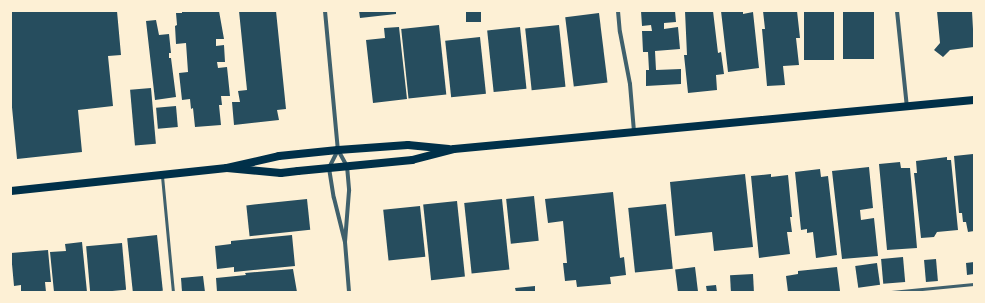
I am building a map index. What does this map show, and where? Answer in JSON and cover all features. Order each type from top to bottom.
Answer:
[{"type":"main road","points":[[227,168],[281,173],[412,160],[454,149],[974,100]]},
{"type":"main road","points":[[11,191],[227,168],[279,156],[338,150],[408,145],[454,149]]},
{"type":"street","points":[[325,11],[338,150],[347,166],[349,191],[345,242],[349,292]]},
{"type":"street","points":[[618,11],[620,32],[630,84],[634,132]]},
{"type":"street","points":[[897,11],[906,107]]},
{"type":"street","points":[[338,150],[329,168],[334,198],[345,242]]},
{"type":"lane","points":[[162,175],[173,292]]},
{"type":"lane","points":[[892,292],[974,284]]},
{"type":"building","points":[[117,11],[121,55],[108,56],[113,106],[78,110],[82,152],[17,159],[11,97],[11,12]]},
{"type":"building","points":[[182,11],[219,11],[224,39],[216,39],[216,46],[224,45],[225,62],[217,62],[218,68],[227,67],[230,96],[221,96],[222,105],[219,105],[221,125],[195,127],[193,108],[191,109],[190,99],[182,100],[179,73],[188,72],[186,43],[176,44],[175,26],[177,25],[176,13],[182,13]]},
{"type":"building","points":[[239,11],[276,11],[286,109],[277,110],[279,120],[234,125],[232,102],[240,102],[238,91],[247,90]]},
{"type":"building","points":[[359,11],[396,11],[396,14],[360,18]]},
{"type":"building","points":[[466,11],[481,11],[481,22],[466,22]]},
{"type":"building","points":[[641,11],[675,11],[676,22],[664,23],[664,29],[678,27],[680,49],[655,51],[656,70],[681,69],[681,84],[646,86],[646,70],[649,70],[648,52],[643,52],[642,31],[652,31],[651,25],[642,26]]},
{"type":"building","points":[[685,11],[713,11],[718,53],[721,52],[724,74],[716,75],[717,90],[688,93],[684,55],[687,55]]},
{"type":"building","points":[[721,11],[743,11],[743,14],[753,12],[759,68],[728,72]]},
{"type":"building","points":[[763,11],[797,11],[800,38],[796,38],[799,65],[783,66],[785,85],[767,86],[762,29],[765,29]]},
{"type":"building","points":[[804,11],[834,11],[834,60],[804,60]]},
{"type":"building","points":[[843,11],[874,11],[874,59],[843,59]]},
{"type":"building","points":[[937,11],[972,11],[974,47],[950,50],[943,57],[934,50],[940,43]]},
{"type":"building","points":[[599,13],[608,82],[574,87],[565,17]]},
{"type":"building","points":[[156,20],[159,35],[169,34],[171,53],[169,53],[169,58],[171,58],[176,97],[155,100],[146,21]]},
{"type":"building","points":[[439,25],[446,95],[409,99],[401,29]]},
{"type":"building","points":[[559,25],[565,87],[532,90],[525,29]]},
{"type":"building","points":[[399,27],[407,99],[373,103],[366,40],[385,38],[384,28]]},
{"type":"building","points":[[520,27],[526,89],[494,92],[487,30]]},
{"type":"building","points":[[480,37],[486,94],[451,97],[445,41]]},
{"type":"building","points":[[151,88],[156,144],[135,146],[130,90]]},
{"type":"building","points":[[176,106],[178,127],[158,129],[156,108]]},
{"type":"building","points":[[973,154],[974,231],[968,232],[966,222],[963,222],[962,213],[959,213],[954,156]]},
{"type":"building","points":[[947,157],[947,160],[951,160],[958,230],[937,232],[934,237],[921,238],[914,173],[917,173],[916,161]]},
{"type":"building","points":[[900,162],[901,168],[910,168],[917,248],[887,250],[879,164]]},
{"type":"building","points":[[869,167],[873,208],[860,210],[861,220],[874,218],[878,256],[842,259],[832,171]]},
{"type":"building","points":[[820,169],[821,177],[828,176],[837,255],[816,258],[813,232],[807,233],[807,229],[801,230],[795,172]]},
{"type":"building","points":[[745,174],[753,247],[714,251],[712,232],[675,236],[670,182]]},
{"type":"building","points":[[771,174],[771,177],[788,175],[792,217],[790,217],[792,232],[787,232],[790,254],[759,258],[751,176]]},
{"type":"building","points":[[613,192],[620,258],[624,257],[626,275],[610,277],[611,284],[577,287],[576,280],[565,281],[563,263],[567,263],[563,221],[548,223],[545,199]]},
{"type":"building","points":[[534,196],[539,241],[511,244],[506,199]]},
{"type":"building","points":[[307,199],[310,230],[250,236],[246,205]]},
{"type":"building","points":[[502,199],[509,270],[472,274],[464,203]]},
{"type":"building","points":[[457,201],[465,277],[431,280],[423,205]]},
{"type":"building","points":[[666,204],[673,269],[635,273],[628,208]]},
{"type":"building","points":[[420,206],[425,257],[389,261],[383,210]]},
{"type":"building","points":[[157,235],[163,291],[133,292],[127,238]]},
{"type":"building","points":[[292,235],[295,266],[234,272],[234,267],[217,269],[215,246],[231,244],[231,241]]},
{"type":"building","points":[[82,242],[87,292],[54,292],[50,252],[66,251],[65,244]]},
{"type":"building","points":[[122,243],[126,290],[90,292],[86,246]]},
{"type":"building","points":[[48,250],[51,282],[45,282],[46,292],[21,292],[21,285],[14,286],[11,253]]},
{"type":"building","points":[[903,257],[905,282],[883,284],[881,259]]},
{"type":"building","points":[[936,259],[938,281],[926,282],[924,260]]},
{"type":"building","points":[[974,262],[974,274],[967,275],[966,263]]},
{"type":"building","points":[[877,263],[880,285],[858,288],[855,266]]},
{"type":"building","points":[[695,267],[698,292],[678,292],[675,269]]},
{"type":"building","points":[[837,267],[840,291],[788,292],[786,276],[798,274],[798,271]]},
{"type":"building","points":[[293,269],[297,292],[217,292],[216,278],[246,275],[245,273]]},
{"type":"building","points":[[753,274],[754,292],[731,292],[730,275]]},
{"type":"building","points":[[203,276],[205,292],[182,292],[181,278]]},
{"type":"building","points":[[716,285],[717,292],[707,292],[706,286]]},
{"type":"building","points":[[535,286],[535,292],[516,292],[515,288]]}]
